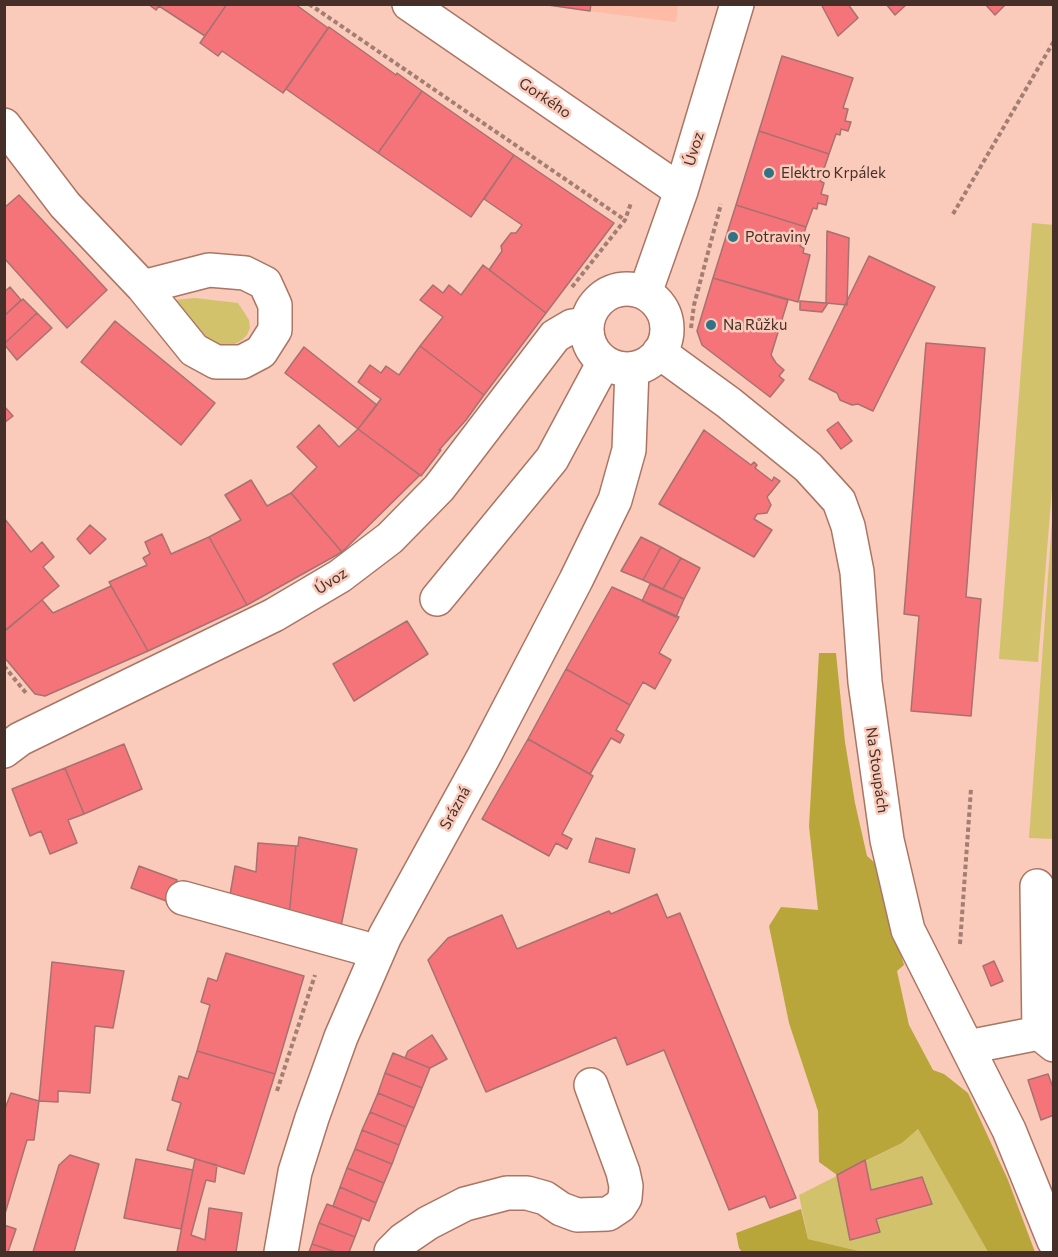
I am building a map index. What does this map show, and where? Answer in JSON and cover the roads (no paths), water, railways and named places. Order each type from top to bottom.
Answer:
[{"type":"street","name":"Gorkého","points":[[409,4],[681,191]]},
{"type":"street","name":"Úvoz","points":[[645,292],[681,191],[737,4]]},
{"type":"street","points":[[4,125],[64,205],[143,287]]},
{"type":"street","points":[[437,599],[632,361],[665,340],[667,326],[664,312],[657,301],[645,292],[626,288],[600,298],[593,306],[586,324],[590,346],[632,361]]},
{"type":"street","name":"Úvoz","points":[[10,736],[274,615],[340,576],[390,538],[440,488],[555,336],[572,326],[586,324]]},
{"type":"street","name":"Srázná","points":[[281,1252],[295,1172],[312,1118],[341,1037],[385,936],[483,758],[615,500],[629,450],[632,361]]},
{"type":"street","name":"Na Stoupách","points":[[632,361],[729,403],[800,460],[839,501],[848,526],[857,572],[865,681],[887,840],[908,930],[1009,1130],[1053,1241]]},
{"type":"street","points":[[968,1047],[1046,1039],[1037,886]]},
{"type":"street","points":[[183,898],[378,952]]},
{"type":"street","points":[[391,1252],[403,1240],[428,1223],[465,1204],[507,1192],[527,1192],[545,1198],[561,1209],[577,1215],[608,1214],[620,1206],[625,1198],[626,1186],[623,1172],[591,1086]]},
{"type":"place","name":"Elektro Krpálek","points":[[769,173]]},
{"type":"place","name":"Potraviny","points":[[733,237]]},
{"type":"place","name":"Na Růžku","points":[[711,325]]}]
